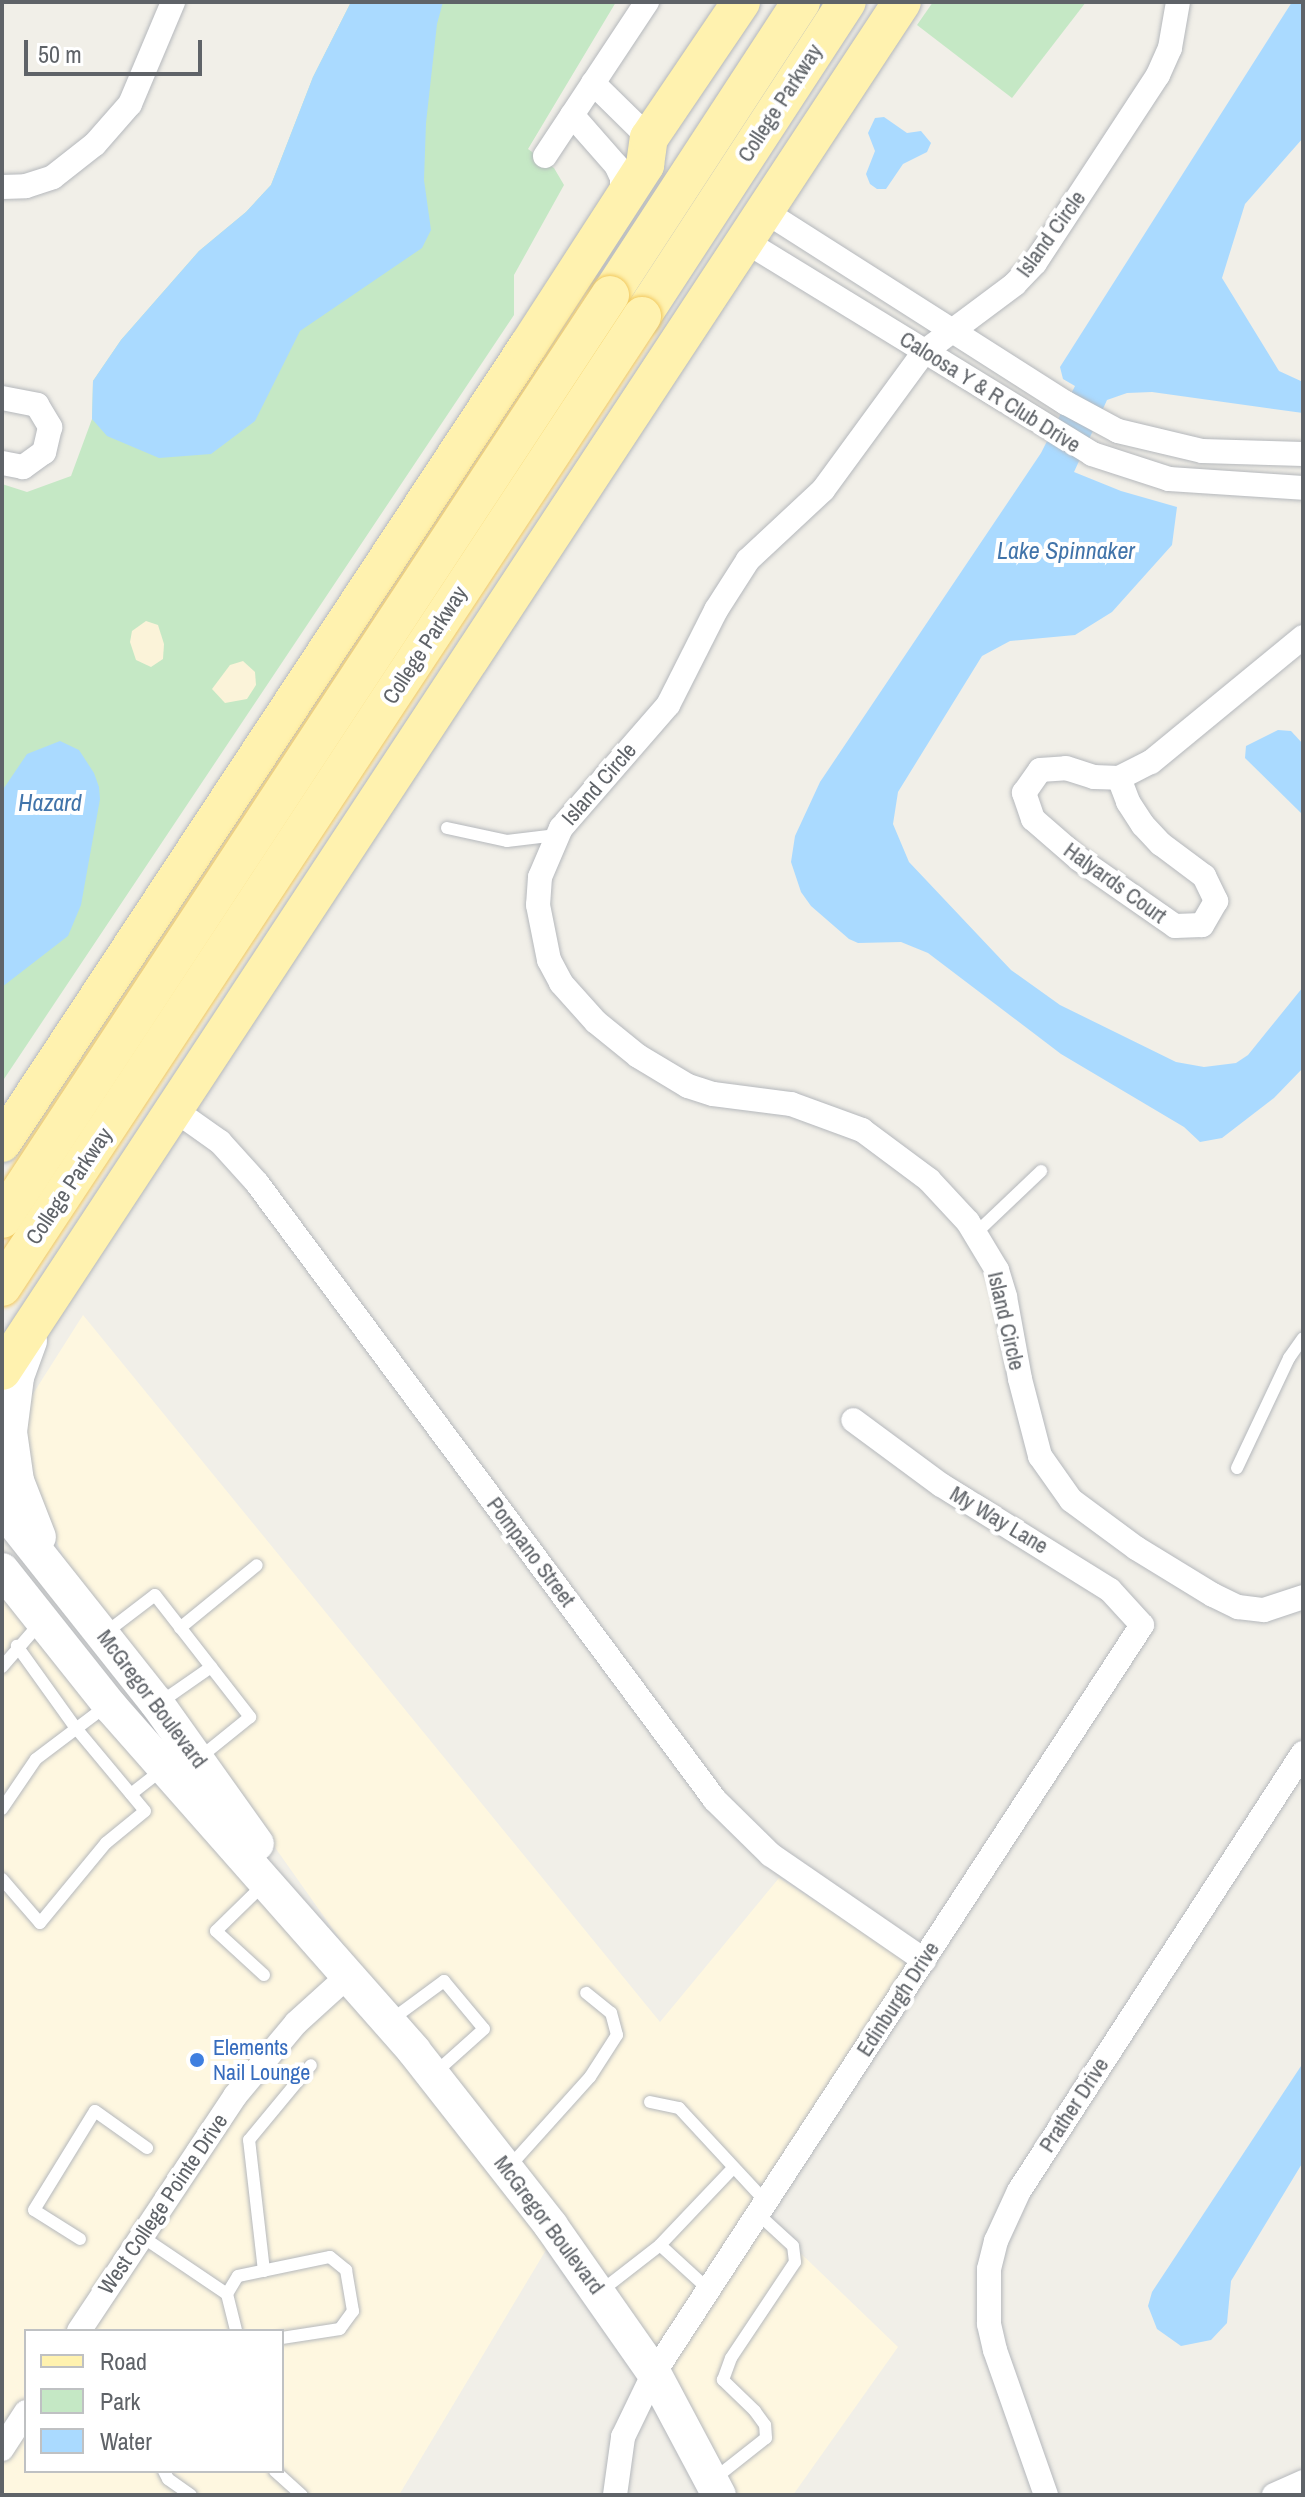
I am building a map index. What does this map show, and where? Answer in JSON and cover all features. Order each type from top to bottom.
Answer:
[{"type":"main road","points":[[2,1143],[622,201],[645,165],[650,149],[649,138],[741,2]]},
{"type":"main road","name":"College Parkway","points":[[2,1219],[801,2]]},
{"type":"main road","name":"College Parkway","points":[[2,1287],[847,2]]},
{"type":"main road","points":[[8,1359],[902,2]]},
{"type":"main road","points":[[294,702],[289,727],[294,760],[340,792],[345,827],[337,858]]},
{"type":"main road","points":[[238,787],[258,772],[294,760]]},
{"type":"main road","points":[[340,792],[368,784],[395,769]]},
{"type":"main road","points":[[2,1303],[28,1300],[54,1288]]},
{"type":"main road","points":[[54,1288],[17,1377],[10,1432],[22,1497],[60,1580]]},
{"type":"main road","name":"McGregor Boulevard","points":[[2,1508],[158,1705],[349,1975]]},
{"type":"main road","name":"McGregor Boulevard","points":[[2,1570],[109,1704],[389,2022],[507,2170],[600,2292],[654,2373],[716,2488]]},
{"type":"street","points":[[2,187],[26,186],[53,177],[95,144],[130,104],[173,2]]},
{"type":"street","points":[[545,156],[647,2]]},
{"type":"street","name":"Island Circle","points":[[1178,2],[1170,48],[1158,75],[1035,263],[1015,284],[924,352],[823,490],[748,560],[716,610],[668,705],[577,805],[557,835],[540,877],[541,933],[549,960],[561,983],[596,1022],[638,1056],[688,1086],[713,1094],[791,1104],[862,1130],[929,1180],[976,1233],[997,1270],[1040,1456],[1071,1500],[1136,1548],[1238,1607],[1264,1610],[1303,1597]]},
{"type":"street","points":[[593,83],[649,138]]},
{"type":"street","points":[[572,115],[616,165],[622,178],[622,201]]},
{"type":"street","name":"Caloosa Y & R Club Drive","points":[[755,227],[953,331],[1106,425],[1146,440],[1202,451],[1303,454]]},
{"type":"street","name":"Caloosa Y & R Club Drive","points":[[755,227],[924,352],[1092,454],[1169,479],[1303,488]]},
{"type":"street","points":[[2,398],[37,405],[50,427],[44,452],[23,467],[2,463]]},
{"type":"street","points":[[1119,778],[1151,762],[1303,637]]},
{"type":"street","name":"Halyards Court","points":[[1066,768],[1094,777],[1119,778],[1128,802],[1143,825],[1161,844],[1204,876],[1216,901],[1202,925],[1175,926],[1105,878],[1033,819],[1024,793],[1040,770],[1066,768]]},
{"type":"street","name":"Pompano Street","points":[[172,1108],[220,1142],[257,1183],[715,1800],[751,1839],[771,1855],[924,1960]]},
{"type":"street","name":"My Way Lane","points":[[853,1420],[941,1485],[1110,1590],[1142,1625]]},
{"type":"street","name":"Edinburgh Drive","points":[[615,2495],[623,2437],[654,2373],[1142,1625]]},
{"type":"street","name":"Prather Drive","points":[[1046,2495],[995,2350],[989,2324],[989,2269],[996,2241],[1027,2178],[1303,1753]]},
{"type":"street","name":"West College Pointe Drive","points":[[80,2329],[144,2238],[235,2096],[296,2023],[349,1975]]},
{"type":"street","points":[[2,2449],[24,2415]]},
{"type":"street","points":[[1274,2495],[1303,2482]]},
{"type":"lane","points":[[447,828],[507,841],[557,835]]},
{"type":"lane","points":[[976,1233],[1041,1171]]},
{"type":"lane","points":[[1237,1468],[1289,1358],[1303,1338]]},
{"type":"lane","points":[[180,1628],[257,1565]]},
{"type":"lane","points":[[103,1635],[155,1595],[250,1717],[198,1759]]},
{"type":"lane","points":[[2,1667],[17,1646],[42,1621]]},
{"type":"lane","points":[[2,1879],[40,1923],[106,1843],[145,1811],[75,1727],[17,1646]]},
{"type":"lane","points":[[158,1705],[211,1667]]},
{"type":"lane","points":[[2,1809],[36,1759],[109,1704]]},
{"type":"lane","points":[[131,1794],[165,1768]]},
{"type":"lane","points":[[264,1975],[216,1931],[266,1882]]},
{"type":"lane","points":[[389,2022],[444,1981],[484,2029],[433,2075]]},
{"type":"lane","points":[[507,2170],[590,2077],[617,2035],[611,2013],[586,1993]]},
{"type":"lane","points":[[264,2271],[249,2140],[311,2065]]},
{"type":"lane","points":[[650,2102],[679,2108],[793,2246],[795,2262],[731,2358],[723,2380],[755,2411],[765,2425],[766,2438],[716,2488]]},
{"type":"lane","points":[[80,2239],[34,2210],[95,2111],[147,2148]]},
{"type":"lane","points":[[600,2292],[660,2245],[732,2169]]},
{"type":"lane","points":[[144,2238],[227,2294],[236,2329]]},
{"type":"lane","points":[[660,2245],[708,2289]]},
{"type":"lane","points":[[227,2294],[238,2276],[330,2257],[346,2270],[353,2311],[340,2329],[284,2338]]},
{"type":"lane","points":[[165,2473],[168,2479],[191,2495]]},
{"type":"lane","points":[[277,2473],[302,2495]]},
{"type":"shaded area","points":[[83,1315],[660,2022],[779,1878],[927,1972],[761,2215],[898,2347],[793,2495],[733,2495],[175,1706],[71,1575],[30,1479],[24,1408]]},
{"type":"shaded area","points":[[2,1590],[339,1982],[549,2245],[399,2495],[2,2495]]},
{"type":"green space","points":[[351,2],[616,2],[528,149],[554,168],[564,185],[514,275],[514,315],[2,1082],[2,484],[27,492],[71,476],[92,419],[93,381],[121,340],[199,251],[246,212],[271,185],[313,77]]},
{"type":"green space","points":[[933,2],[1086,2],[1012,98],[917,25]]},
{"type":"sand","points":[[146,621],[158,625],[164,644],[163,659],[151,667],[136,660],[130,642],[132,631]]},
{"type":"sand","points":[[243,661],[255,672],[256,685],[247,699],[225,703],[212,689],[230,665]]},
{"type":"water","points":[[351,2],[443,2],[437,24],[426,123],[424,180],[431,230],[422,248],[300,331],[255,421],[211,454],[159,458],[107,436],[92,419],[93,381],[121,340],[199,251],[246,212],[271,185],[313,77]]},
{"type":"water","name":"Lake Spinnaker","points":[[1292,2],[1303,2],[1303,138],[1245,204],[1222,278],[1279,371],[1303,382],[1303,413],[1152,392],[1127,393],[1107,400],[1074,472],[1121,491],[1177,507],[1172,545],[1112,612],[1075,635],[1010,641],[982,656],[898,792],[893,824],[909,862],[1011,970],[1060,1005],[1176,1062],[1204,1067],[1236,1063],[1248,1055],[1303,987],[1303,1068],[1274,1098],[1222,1138],[1200,1142],[1184,1127],[1061,1054],[928,953],[901,942],[858,943],[849,939],[811,906],[801,892],[791,862],[795,836],[820,782],[1041,453],[1075,386],[1063,379],[1060,367]]},
{"type":"water","points":[[884,117],[907,133],[921,131],[931,143],[927,152],[903,164],[886,189],[877,189],[870,184],[866,174],[875,151],[868,133],[875,118]]},
{"type":"water","points":[[1278,730],[1291,731],[1303,744],[1303,815],[1245,758],[1246,746]]},
{"type":"water","name":"Hazard","points":[[60,741],[79,750],[99,787],[100,799],[81,905],[68,936],[2,987],[2,791],[27,754]]},
{"type":"water","points":[[1303,2063],[1303,2162],[1231,2281],[1227,2323],[1211,2340],[1181,2346],[1157,2329],[1148,2306],[1152,2292]]},
{"type":"place","name":"Elements Nail Lounge","points":[[197,2060]]}]
